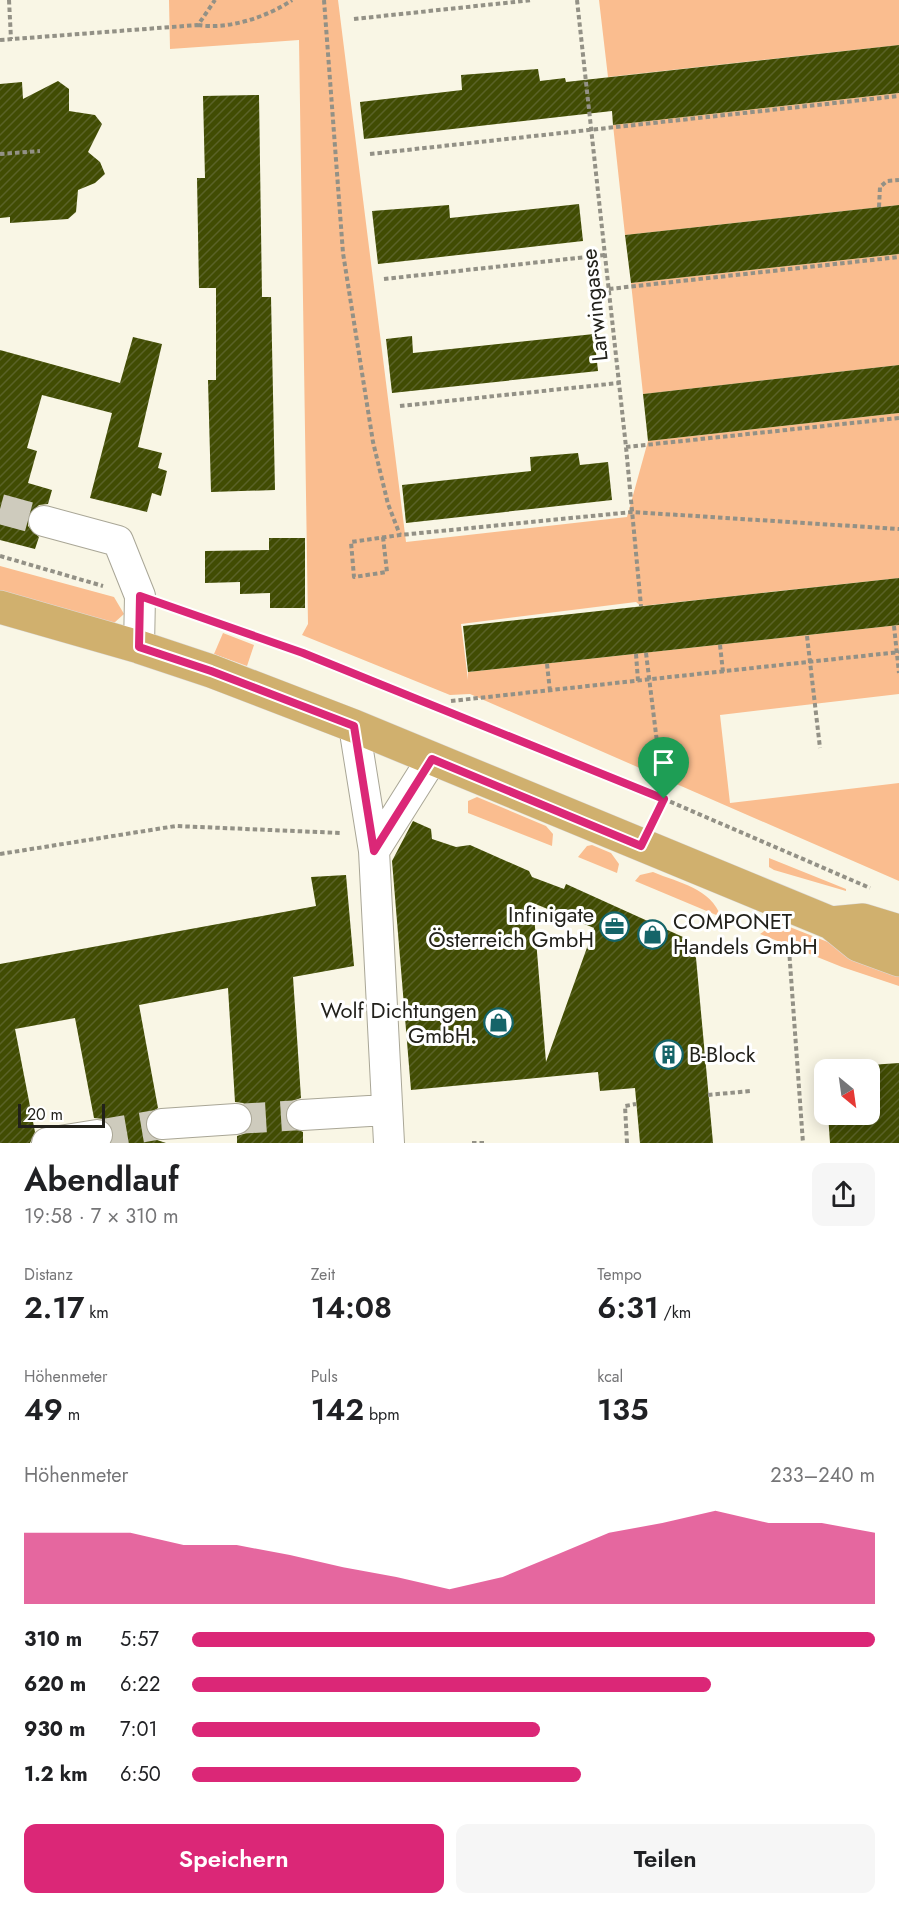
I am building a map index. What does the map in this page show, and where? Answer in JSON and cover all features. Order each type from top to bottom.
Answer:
[{"type":"main road","points":[[0,607],[139,647],[211,671],[354,726],[831,923],[858,945],[899,960]]},
{"type":"main road","points":[[831,923],[863,920],[899,931]]},
{"type":"lane","points":[[44,521],[118,541],[140,596],[139,647]]},
{"type":"lane","points":[[354,726],[374,851],[388,1143]]},
{"type":"lane","points":[[374,851],[432,759]]},
{"type":"lane","points":[[302,1115],[386,1110]]},
{"type":"lane","points":[[162,1124],[236,1119]]},
{"type":"lane","points":[[47,1143],[97,1135]]},
{"type":"path","points":[[9,0],[11,39]]},
{"type":"path","points":[[198,25],[215,0]]},
{"type":"path","points":[[0,40],[244,20],[269,13],[292,0]]},
{"type":"path","points":[[324,0],[343,253],[373,442],[388,504],[400,535]]},
{"type":"path","points":[[354,19],[534,0]]},
{"type":"path","name":"Larwingasse","points":[[577,0],[633,512],[641,606]]},
{"type":"path","points":[[370,154],[899,96]]},
{"type":"path","points":[[0,154],[40,151]]},
{"type":"path","points":[[879,207],[880,187],[887,181],[899,180]]},
{"type":"path","points":[[384,279],[605,255]]},
{"type":"path","points":[[609,289],[688,278],[899,257]]},
{"type":"path","points":[[400,406],[619,383]]},
{"type":"path","points":[[626,447],[702,436],[899,418]]},
{"type":"path","points":[[383,537],[387,572],[354,577],[351,542],[383,537],[400,535],[633,512],[899,529]]},
{"type":"path","points":[[0,556],[140,596],[303,653],[664,799],[878,891]]},
{"type":"path","points":[[894,626],[899,673]]},
{"type":"path","points":[[807,636],[820,748]]},
{"type":"path","points":[[720,645],[723,672]]},
{"type":"path","points":[[451,701],[898,652]]},
{"type":"path","points":[[641,846],[664,799],[646,653]]},
{"type":"path","points":[[636,654],[638,681]]},
{"type":"path","points":[[547,664],[550,691]]},
{"type":"path","points":[[0,854],[92,837],[176,826],[339,832],[374,851]]},
{"type":"path","points":[[789,949],[803,1143]]},
{"type":"path","points":[[708,1095],[750,1091]]},
{"type":"path","points":[[627,1143],[625,1106],[636,1104]]},
{"type":"path","points":[[472,1143],[486,1143]]},
{"type":"shaded area","points":[[169,0],[338,0],[406,542],[627,517],[648,441],[899,413],[899,578],[641,606],[636,602],[461,624],[468,680],[468,672],[899,625],[899,694],[720,715],[730,803],[899,783],[899,881],[470,694],[450,695],[302,635],[308,624],[299,40],[170,49]]},
{"type":"shaded area","points":[[599,0],[899,0],[899,45],[608,77]]},
{"type":"shaded area","points":[[899,93],[899,205],[625,235],[613,125]]},
{"type":"shaded area","points":[[899,254],[899,365],[643,394],[631,283]]},
{"type":"shaded area","points":[[0,566],[114,597],[124,614],[114,623],[0,591]]},
{"type":"shaded area","points":[[223,633],[254,645],[247,666],[214,654]]},
{"type":"shaded area","points":[[477,797],[546,826],[553,834],[552,846],[468,813],[468,801]]},
{"type":"shaded area","points":[[592,845],[611,853],[619,864],[617,873],[578,857],[587,846]]},
{"type":"shaded area","points":[[769,858],[846,889],[846,891],[774,870],[769,867]]},
{"type":"shaded area","points":[[653,872],[702,893],[710,899],[721,917],[635,881],[640,875]]},
{"type":"shaded area","points":[[782,924],[899,970],[899,986],[842,967],[760,934],[770,927]]},
{"type":"building","points":[[899,45],[899,93],[613,125],[612,111],[364,139],[360,102],[462,90],[461,75],[538,69],[540,81],[565,78],[566,82]]},
{"type":"building","points":[[58,81],[69,89],[69,111],[95,115],[102,124],[88,152],[100,162],[105,174],[95,183],[78,190],[76,212],[68,219],[10,223],[10,217],[0,218],[0,84],[22,82],[23,99]]},
{"type":"building","points":[[259,95],[262,297],[271,297],[275,490],[211,492],[208,380],[216,380],[216,288],[199,288],[197,178],[205,178],[203,96]]},
{"type":"building","points":[[579,204],[583,241],[378,264],[372,211],[449,205],[450,218]]},
{"type":"building","points":[[899,205],[899,254],[631,283],[625,235]]},
{"type":"building","points":[[594,334],[598,371],[392,393],[386,339],[412,336],[413,353]]},
{"type":"building","points":[[133,337],[162,344],[138,447],[162,453],[158,468],[167,471],[161,496],[152,493],[147,512],[90,498],[112,413],[42,395],[27,448],[37,451],[28,483],[52,490],[48,504],[39,505],[28,516],[28,526],[39,537],[35,549],[0,540],[0,350],[120,383]]},
{"type":"building","points":[[899,365],[899,413],[648,441],[643,394]]},
{"type":"building","points":[[578,453],[580,465],[608,462],[612,500],[406,523],[402,485],[531,471],[530,457]]},
{"type":"building","points":[[269,538],[305,538],[305,608],[270,608],[270,593],[240,594],[240,582],[205,583],[205,551],[269,550]]},
{"type":"building","points":[[899,578],[899,625],[468,672],[463,626]]},
{"type":"building","points":[[413,821],[431,829],[432,839],[456,847],[470,845],[529,871],[532,877],[564,889],[566,884],[683,937],[696,958],[713,1143],[640,1143],[635,1088],[600,1091],[598,1072],[411,1090],[392,861]],"holes":[[[533,903],[594,928],[546,1062]]]},
{"type":"building","points":[[346,875],[354,966],[293,977],[301,1098],[292,1101],[285,1115],[288,1125],[303,1132],[303,1143],[237,1143],[237,1136],[246,1133],[253,1118],[250,1109],[243,1103],[235,1102],[228,988],[139,1005],[158,1108],[147,1116],[145,1126],[154,1139],[166,1143],[112,1143],[114,1133],[111,1125],[104,1119],[94,1118],[75,1018],[15,1029],[35,1132],[30,1143],[0,1143],[0,964],[316,906],[311,877]]},
{"type":"building","points":[[899,1063],[899,1143],[830,1143],[829,1125],[880,1125],[880,1064]]},
{"type":"tunnel","points":[[0,509],[44,521]]},
{"type":"tunnel","points":[[236,1119],[302,1115]]},
{"type":"tunnel","points":[[97,1135],[162,1124]]},
{"type":"place","name":"Infinigate Österreich GmbH","points":[[615,927]]},
{"type":"place","name":"COMPONET Handels GmbH","points":[[652,934]]},
{"type":"place","name":"Wolf Dichtungen GmbH.","points":[[498,1023]]},
{"type":"place","name":"B-Block","points":[[668,1054]]},
{"type":"route","points":[[140,596],[303,653],[424,704],[664,799],[641,846],[432,759],[374,851],[354,726],[211,671],[139,647],[140,596]]}]
